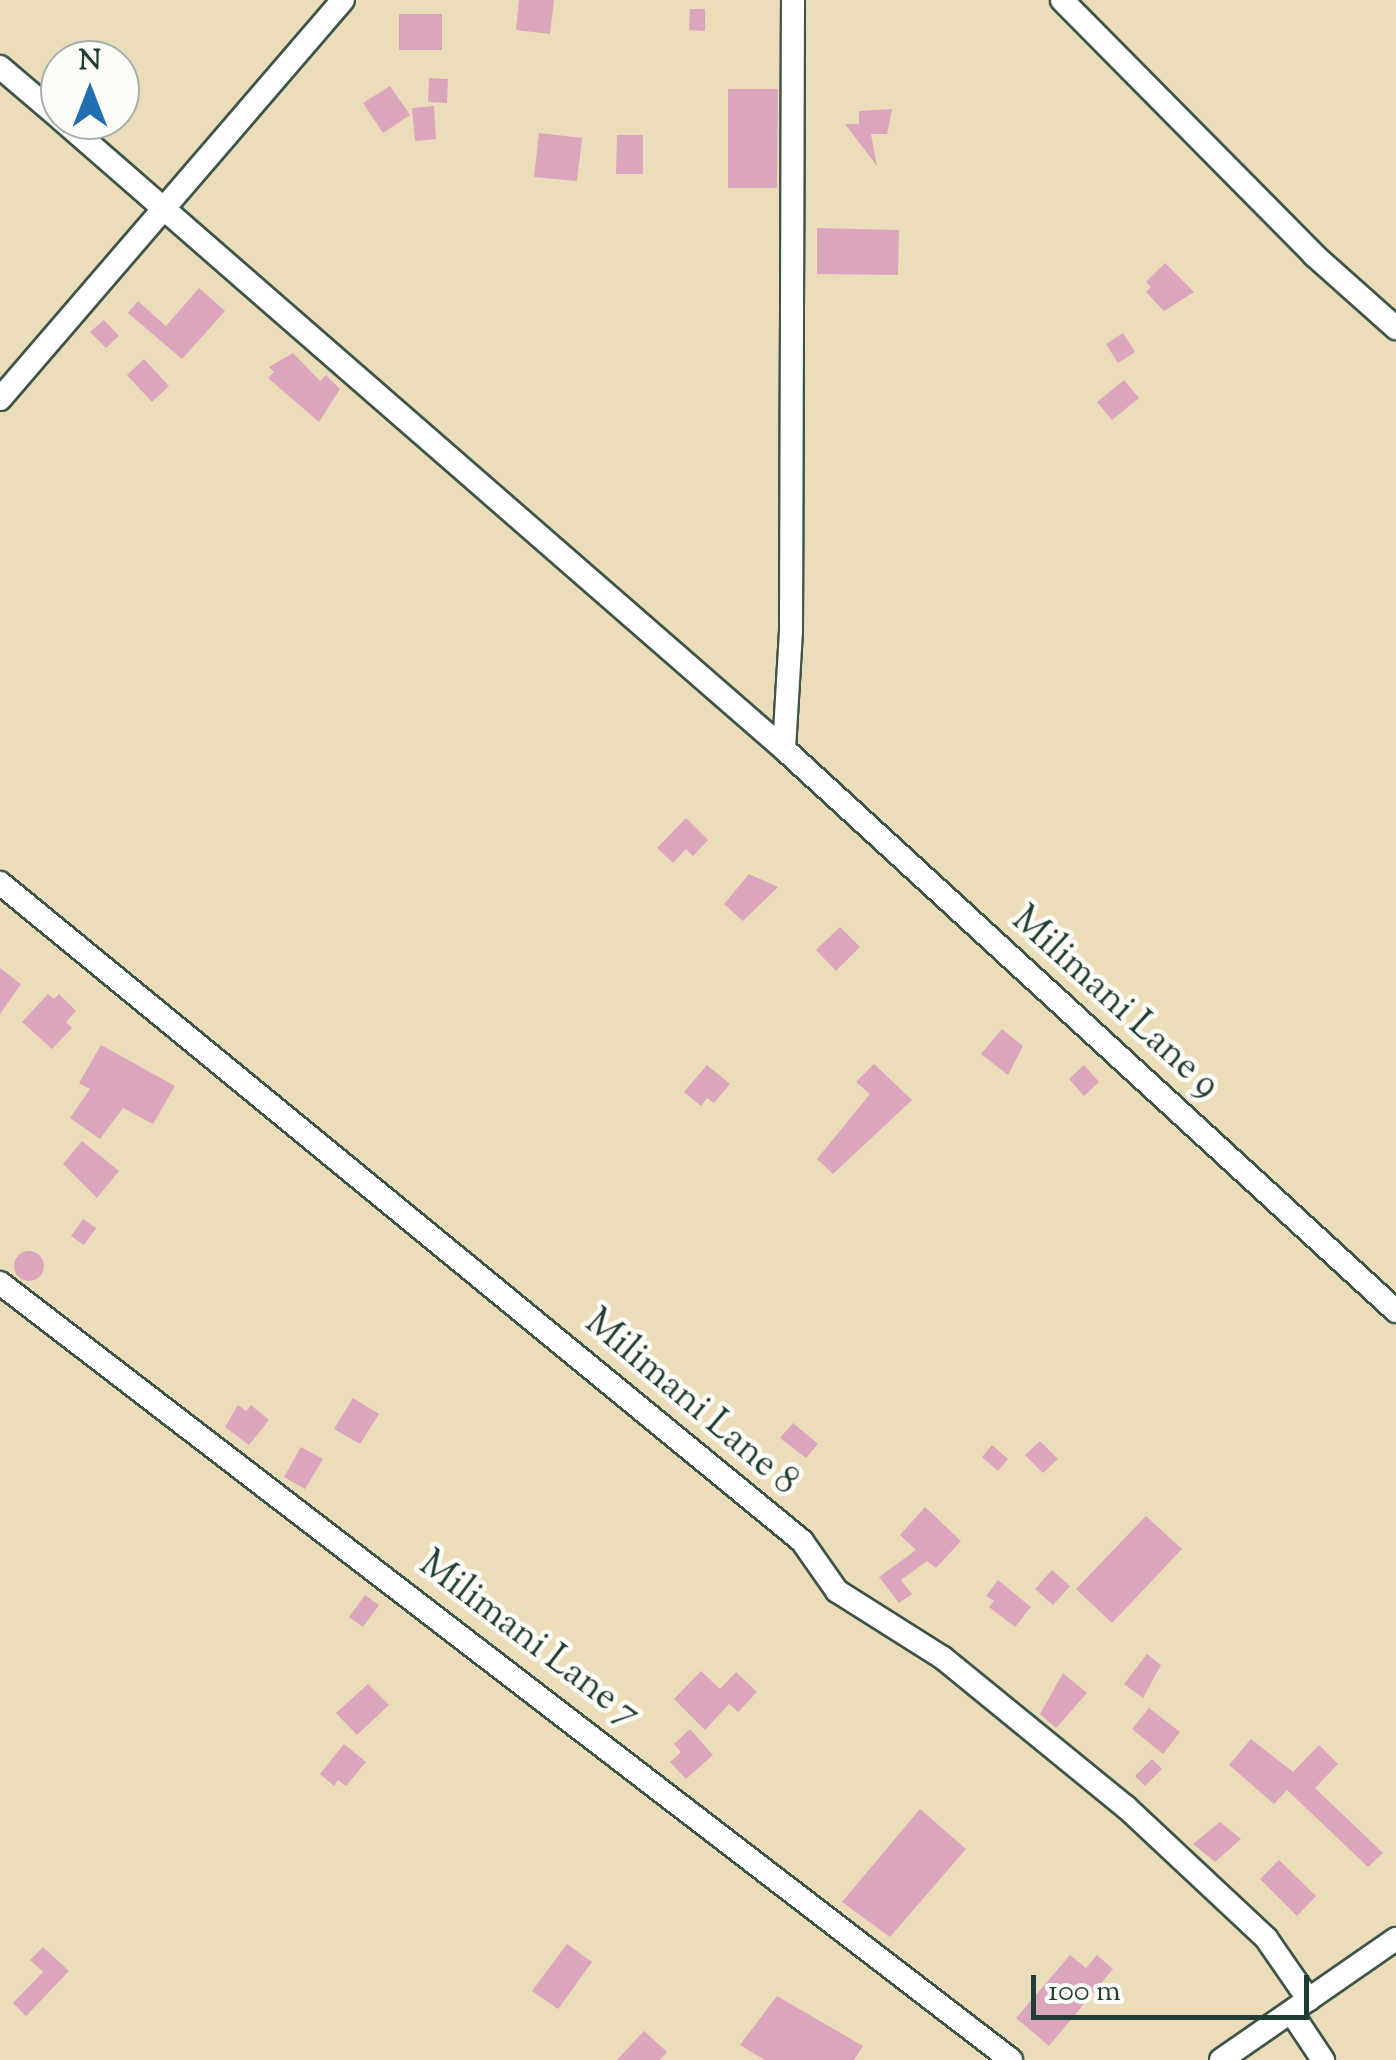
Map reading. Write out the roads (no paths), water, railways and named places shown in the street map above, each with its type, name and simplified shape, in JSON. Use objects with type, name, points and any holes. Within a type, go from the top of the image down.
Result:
[{"type":"street","points":[[0,399],[139,230],[168,210],[344,0]]},
{"type":"street","points":[[784,749],[791,630],[793,0]]},
{"type":"street","points":[[1062,0],[1314,255],[1396,328]]},
{"type":"street","name":"Milimani Lane 9","points":[[0,67],[40,101]]},
{"type":"street","name":"Milimani Lane 9","points":[[86,140],[784,749],[1396,1311]]},
{"type":"street","name":"Milimani Lane 8","points":[[0,884],[802,1540],[837,1591],[943,1658],[1126,1807],[1266,1938],[1323,2060]]},
{"type":"street","name":"Milimani Lane 7","points":[[0,1283],[1011,2060]]},
{"type":"street","points":[[1222,2060],[1396,1939]]}]
